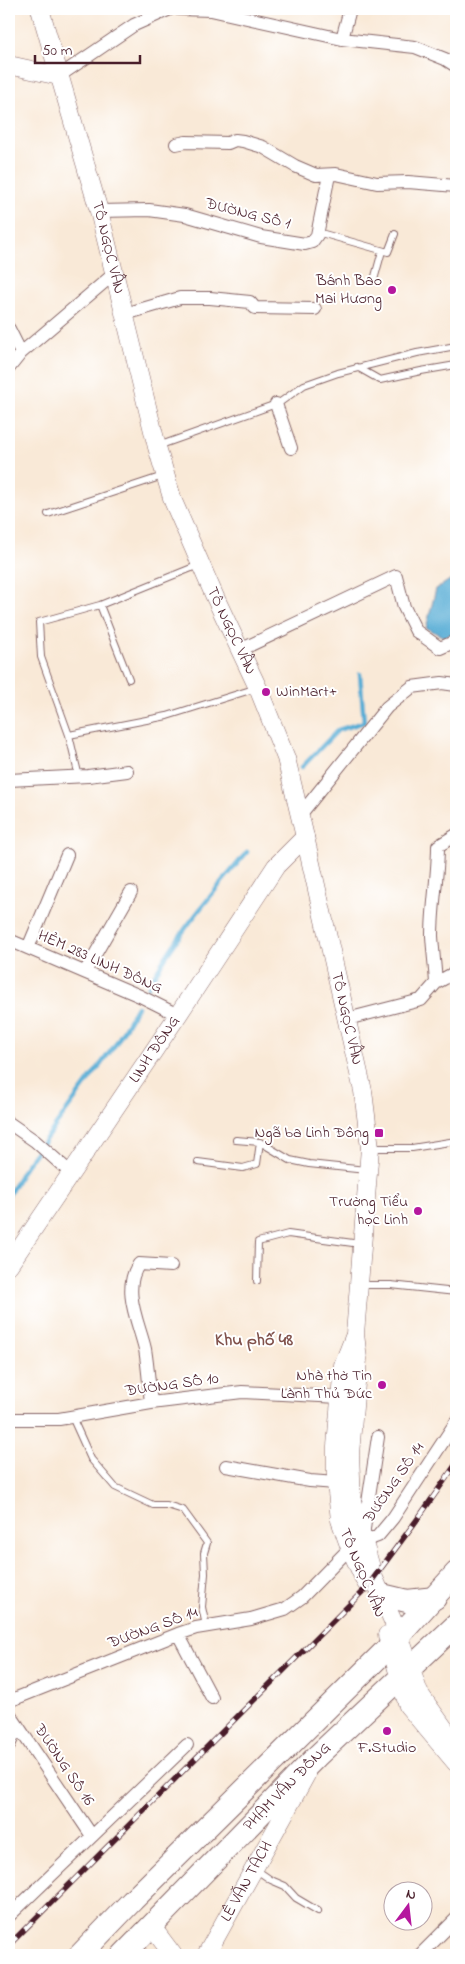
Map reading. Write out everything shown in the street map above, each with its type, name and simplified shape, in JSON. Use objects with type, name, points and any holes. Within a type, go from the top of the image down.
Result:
[{"type":"highway","points":[[395,1640],[456,1573]]},
{"type":"highway","points":[[382,1594],[407,1601],[435,1598]]},
{"type":"highway","name":"PHẠM VĂN ĐỒNG","points":[[123,1955],[316,1757],[456,1625]]},
{"type":"highway","name":"PHẠM VĂN ĐỒNG","points":[[80,1955],[395,1640]]},
{"type":"main road","name":"TÔ NGỌC VÂN","points":[[40,9],[99,211],[157,446],[173,501],[258,688],[286,758],[363,1091],[370,1148],[355,1334],[358,1359],[350,1454],[352,1501],[356,1545],[384,1625],[395,1640]]},
{"type":"main road","points":[[9,65],[59,76]]},
{"type":"main road","name":"LINH ĐÔNG","points":[[9,1265],[276,866],[305,837]]},
{"type":"main road","name":"TÔ NGỌC VÂN","points":[[355,1334],[343,1366],[340,1397],[336,1483],[340,1520],[356,1545],[382,1594],[405,1673],[408,1706],[456,1763]]},
{"type":"main road","name":"TÔ NGỌC VÂN","points":[[405,1673],[456,1746]]},
{"type":"main road","name":"LÊ VĂN TÁCH","points":[[206,1955],[316,1757]]},
{"type":"main road","points":[[240,1836],[250,1836],[259,1839],[263,1852]]},
{"type":"main road","points":[[152,1927],[173,1955]]},
{"type":"street","points":[[59,76],[134,25],[170,9]]},
{"type":"street","points":[[178,9],[239,12],[342,38],[415,47],[445,59],[456,66]]},
{"type":"street","points":[[342,38],[350,9]]},
{"type":"street","points":[[176,144],[186,142],[228,143],[235,140],[243,141],[263,147],[295,166],[316,175],[336,174],[377,183],[408,182],[456,186]]},
{"type":"street","points":[[317,232],[329,175]]},
{"type":"street","name":"ĐƯỜNG SỐ 1","points":[[99,211],[149,210],[185,215],[261,237],[305,244],[312,242],[317,232]]},
{"type":"street","points":[[9,368],[21,353],[115,273]]},
{"type":"street","points":[[125,314],[166,302],[193,298],[250,302],[255,308],[315,308]]},
{"type":"street","points":[[9,329],[21,353]]},
{"type":"street","points":[[276,404],[291,448]]},
{"type":"street","points":[[240,650],[396,576],[404,608],[416,631],[440,648],[456,641]]},
{"type":"street","points":[[300,815],[387,707],[412,687],[442,683],[456,685]]},
{"type":"street","points":[[9,780],[79,777],[126,771]]},
{"type":"street","points":[[436,983],[432,936],[438,872],[438,846],[456,835]]},
{"type":"street","points":[[28,948],[67,855]]},
{"type":"street","points":[[85,972],[131,892]]},
{"type":"street","name":"HẺM 283 LINH ĐÔNG","points":[[9,940],[140,996],[178,1015]]},
{"type":"street","points":[[347,1019],[421,1000],[436,983],[456,972]]},
{"type":"street","points":[[9,1123],[34,1141],[71,1174]]},
{"type":"street","points":[[151,1403],[144,1349],[132,1304],[133,1272],[139,1264],[171,1266]]},
{"type":"street","name":"ĐƯỜNG SỐ 10","points":[[9,1419],[59,1419],[151,1403],[242,1392],[340,1397]]},
{"type":"street","name":"ĐƯỜNG SỐ 14","points":[[9,1701],[178,1634],[206,1626],[251,1619],[285,1609],[302,1597],[356,1545],[378,1536],[393,1518],[456,1422]]},
{"type":"street","name":"ĐƯỜNG SỐ 14","points":[[356,1545],[378,1437]]},
{"type":"street","points":[[226,1466],[310,1481],[336,1483]]},
{"type":"street","points":[[178,1634],[212,1698]]},
{"type":"street","name":"ĐƯỜNG SỐ 16","points":[[9,1713],[92,1836]]},
{"type":"street","points":[[9,1745],[18,1726]]},
{"type":"street","points":[[9,1916],[187,1745]]},
{"type":"street","points":[[420,1955],[456,1918]]},
{"type":"lane","points":[[317,232],[388,252],[395,234]]},
{"type":"lane","points":[[374,280],[382,250]]},
{"type":"lane","points":[[157,446],[276,404],[304,385],[357,367],[456,346]]},
{"type":"lane","points":[[357,367],[380,380],[456,365]]},
{"type":"lane","points":[[48,514],[165,475]]},
{"type":"lane","points":[[79,777],[69,735],[41,657],[39,622],[100,605],[200,564]]},
{"type":"lane","points":[[100,605],[130,679]]},
{"type":"lane","points":[[69,735],[167,716],[258,688]]},
{"type":"lane","points":[[236,1140],[260,1142],[290,1160],[309,1164],[367,1170]]},
{"type":"lane","points":[[370,1148],[412,1148],[456,1141]]},
{"type":"lane","points":[[198,1162],[244,1168],[257,1164],[260,1142]]},
{"type":"lane","points":[[257,1280],[258,1242],[288,1234],[362,1244]]},
{"type":"lane","points":[[358,1285],[391,1285],[456,1292]]},
{"type":"lane","points":[[72,1417],[91,1459],[115,1487],[153,1505],[168,1505],[183,1510],[202,1533],[207,1543],[204,1554],[205,1574],[202,1606],[206,1626]]},
{"type":"lane","points":[[254,1869],[285,1886],[296,1898],[318,1911]]},
{"type":"water","points":[[456,576],[456,633],[444,637],[426,628],[436,589]]},
{"type":"waterway","points":[[302,767],[338,730],[364,722],[360,674]]},
{"type":"waterway","points":[[148,987],[181,934],[247,852]]},
{"type":"waterway","points":[[9,1195],[22,1171],[115,1045],[137,1007]]},
{"type":"railway","points":[[9,1945],[367,1587],[456,1464]]},
{"type":"place","name":"Bánh Bao Mai Hương","points":[[392,290]]},
{"type":"place","name":"WinMart+","points":[[266,692]]},
{"type":"place","name":"Ngã ba Linh Đông","points":[[379,1133]]},
{"type":"place","name":"Trường Tiểu học Linh","points":[[418,1211]]},
{"type":"place","name":"Nhà thờ Tin Lành Thủ Đức","points":[[382,1385]]},
{"type":"place","name":"F.Studio","points":[[387,1731]]},
{"type":"district","name":"Khu phố 48","points":[[254,1341]]}]
